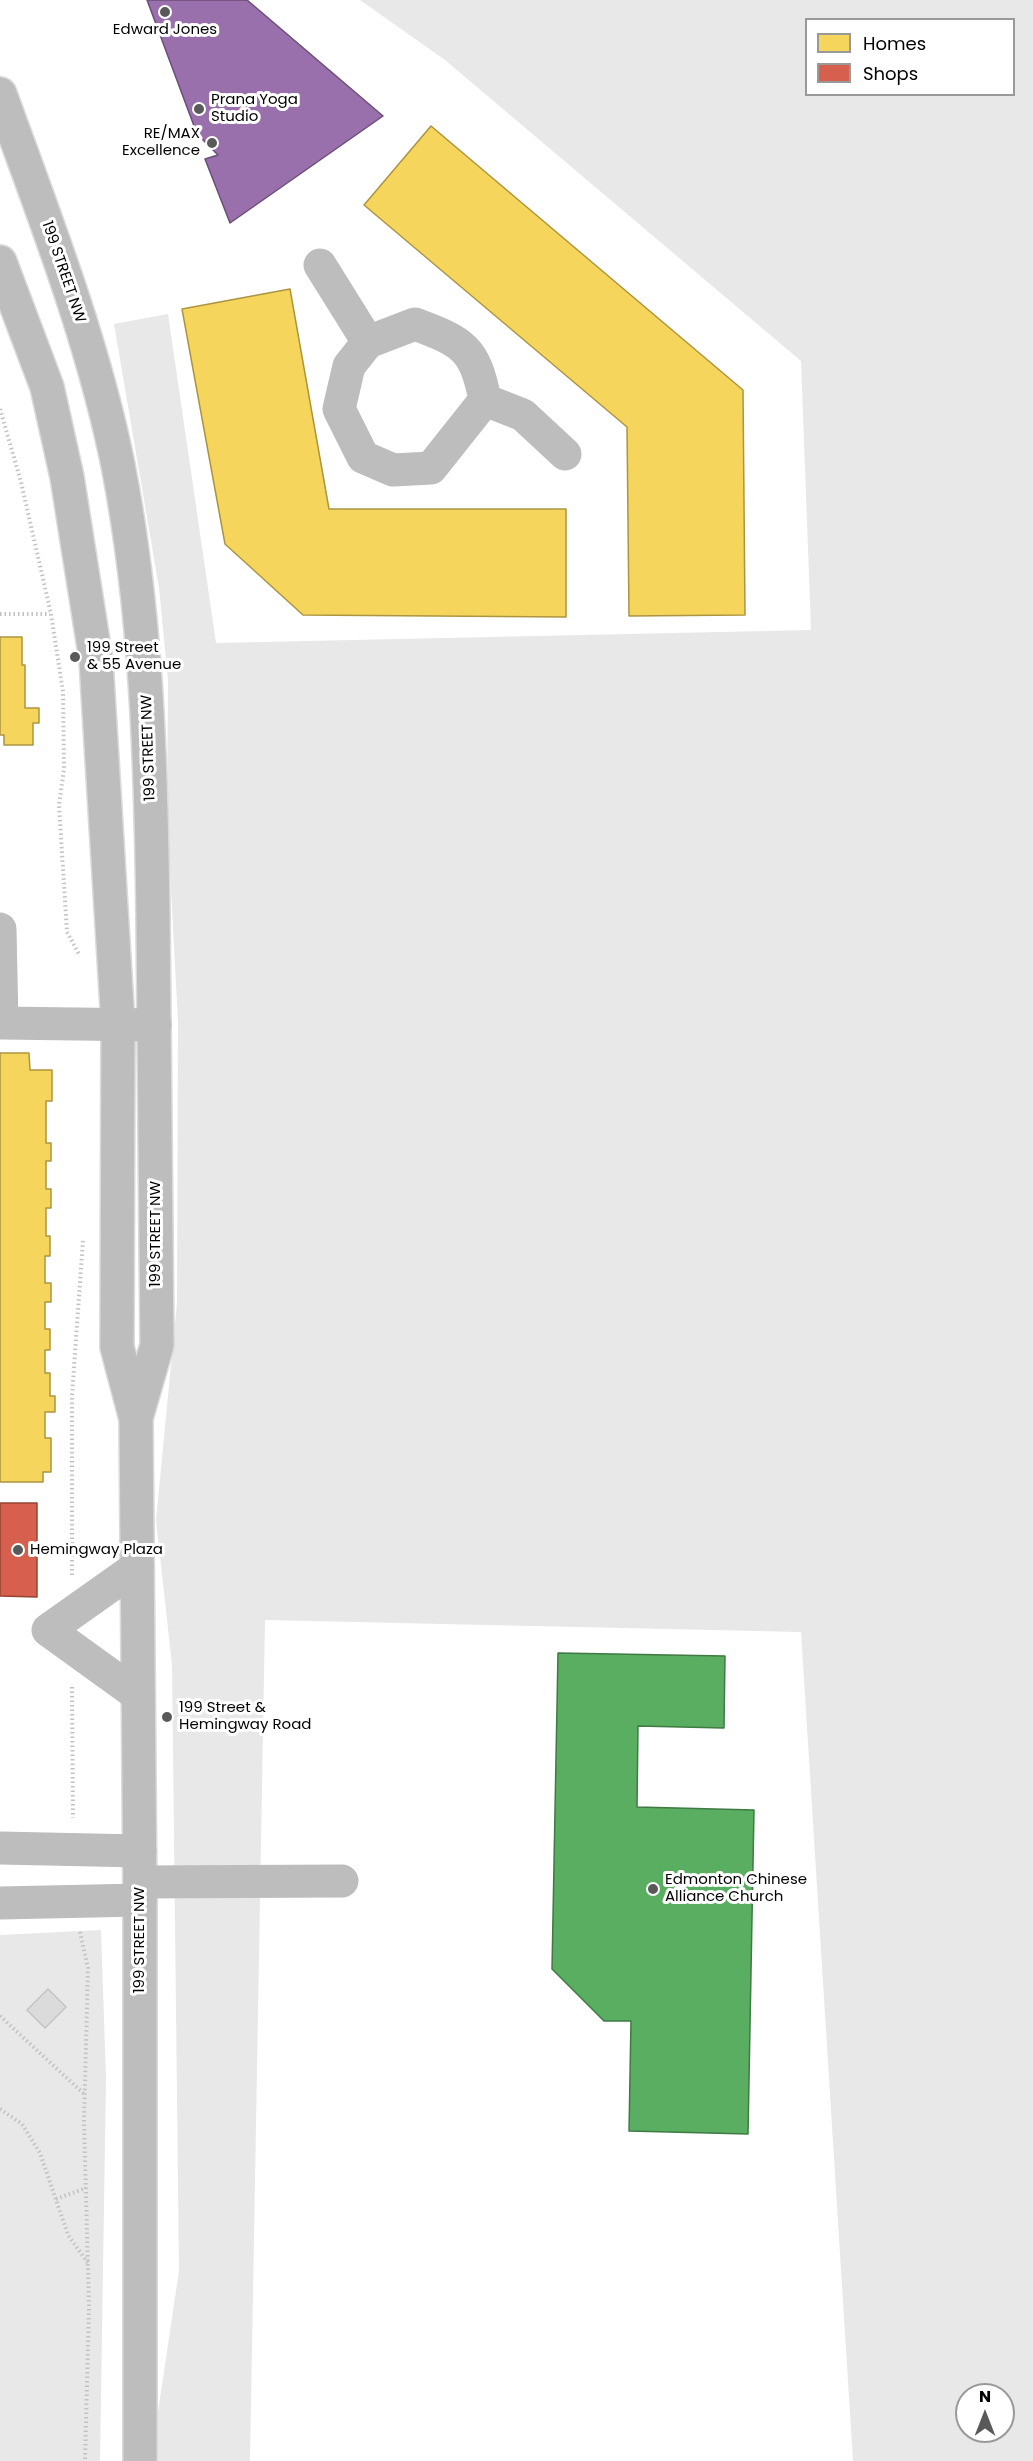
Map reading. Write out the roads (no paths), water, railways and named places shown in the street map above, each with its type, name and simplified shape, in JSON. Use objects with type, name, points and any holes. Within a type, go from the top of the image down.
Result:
[{"type":"main road","name":"199 STREET NW","points":[[0,94],[60,262],[99,381],[133,550],[144,648],[151,751],[157,1345],[136,1419]]},
{"type":"main road","name":"199 STREET NW","points":[[0,262],[47,387],[67,477],[96,660],[118,1024],[117,1347],[136,1419],[140,1878],[140,2461]]},
{"type":"main road","points":[[320,265],[368,342]]},
{"type":"main road","points":[[415,324],[445,335],[467,350],[480,373],[485,400],[431,468],[393,470],[363,457],[339,409],[349,366],[368,342],[415,324]]},
{"type":"main road","points":[[485,400],[523,415],[565,454]]},
{"type":"main road","points":[[0,929],[1,1023],[155,1025]]},
{"type":"main road","points":[[137,1567],[48,1630],[138,1695]]},
{"type":"main road","points":[[0,1848],[81,1849],[140,1878]]},
{"type":"main road","points":[[0,1903],[81,1901],[140,1878],[342,1881]]},
{"type":"place","name":"Edward Jones","points":[[165,12]]},
{"type":"place","name":"Prana Yoga Studio","points":[[199,109]]},
{"type":"place","name":"RE/MAX Excellence","points":[[212,143]]},
{"type":"place","name":"199 Street & 55 Avenue","points":[[75,657]]},
{"type":"place","name":"Hemingway Plaza","points":[[18,1550]]},
{"type":"place","name":"199 Street & Hemingway Road","points":[[167,1717]]},
{"type":"place","name":"Edmonton Chinese Alliance Church","points":[[653,1889]]}]
